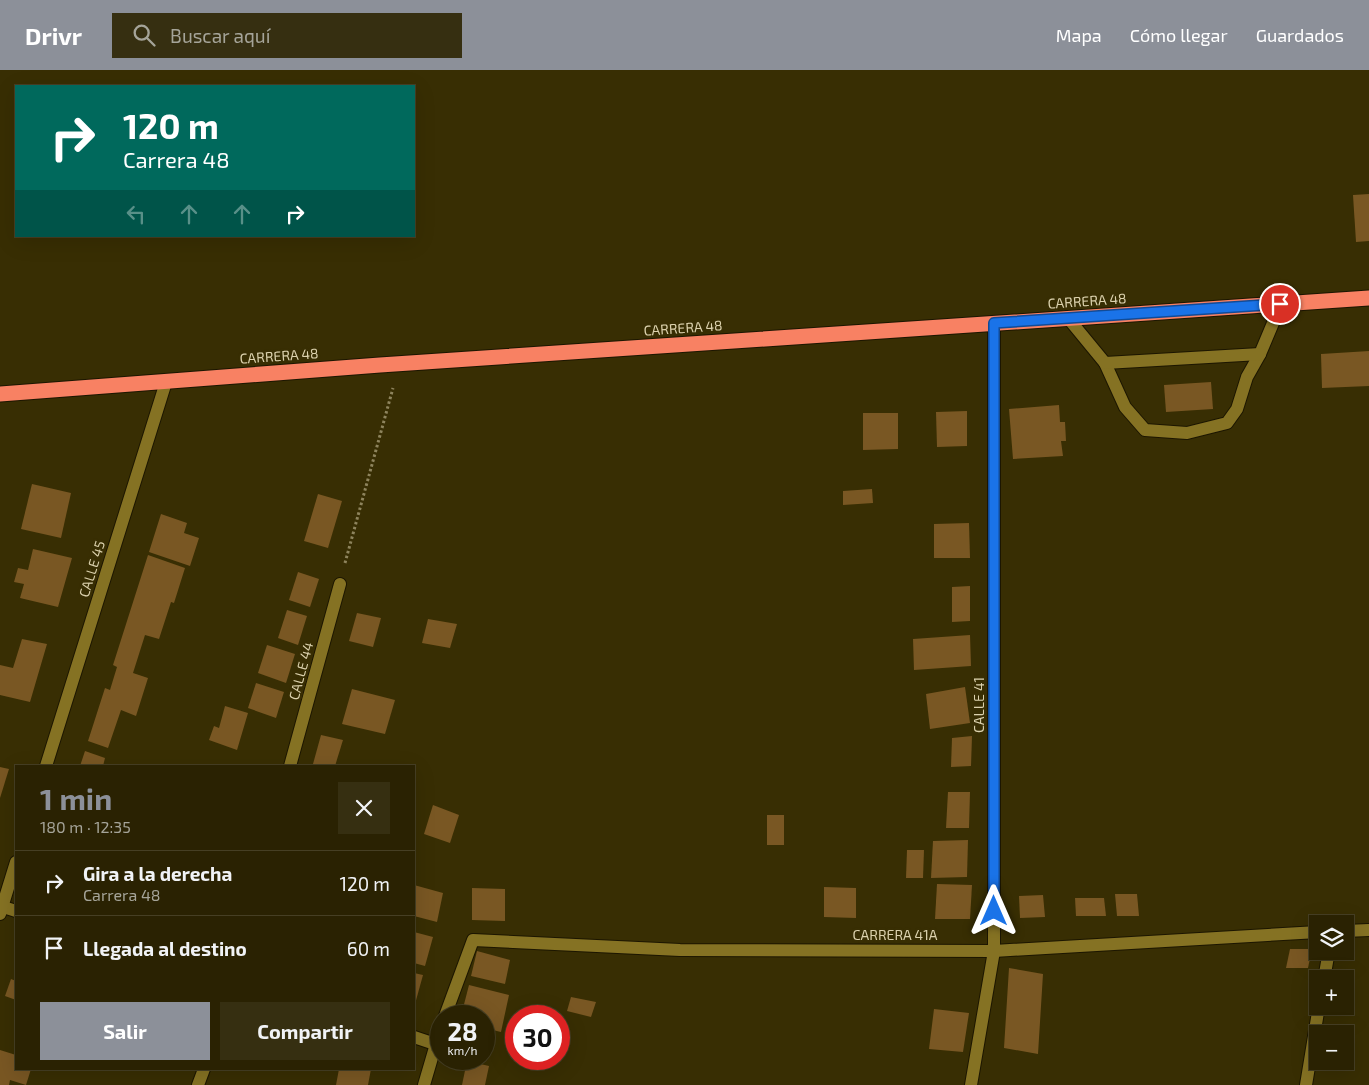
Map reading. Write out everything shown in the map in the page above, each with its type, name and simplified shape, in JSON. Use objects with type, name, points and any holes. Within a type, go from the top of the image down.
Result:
[{"type":"highway","name":"CARRERA 48","points":[[0,394],[399,364],[1369,298]]},
{"type":"street","points":[[1068,318],[1106,363],[1125,407],[1145,430],[1187,433],[1227,423],[1237,409],[1247,377],[1260,354],[1280,304]]},
{"type":"street","name":"CALLE 41","points":[[971,1085],[994,950],[994,323]]},
{"type":"street","points":[[1106,363],[1260,354]]},
{"type":"street","name":"CALLE 45","points":[[46,765],[166,382]]},
{"type":"street","name":"CALLE 44","points":[[290,765],[340,584]]},
{"type":"street","points":[[15,865],[1,909],[15,911]]},
{"type":"street","points":[[1354,931],[1369,930]]},
{"type":"street","name":"CARRERA 41A","points":[[449,1005],[473,940],[680,950],[994,950],[1309,932]]},
{"type":"street","points":[[1306,1085],[1318,1015]]},
{"type":"street","points":[[415,1037],[430,1042]]},
{"type":"street","points":[[424,1085],[430,1063]]},
{"type":"street","points":[[198,1085],[204,1070]]},
{"type":"path","points":[[340,584],[399,364]]},
{"type":"building","points":[[1369,194],[1369,241],[1356,242],[1353,195]]},
{"type":"building","points":[[1369,351],[1369,386],[1322,388],[1321,354]]},
{"type":"building","points":[[1211,382],[1213,409],[1166,412],[1164,385]]},
{"type":"building","points":[[1059,405],[1060,422],[1065,422],[1066,441],[1061,441],[1063,456],[1013,459],[1009,409]]},
{"type":"building","points":[[967,411],[967,446],[937,447],[936,412]]},
{"type":"building","points":[[863,413],[898,413],[898,449],[863,450]]},
{"type":"building","points":[[32,484],[71,493],[61,538],[21,529]]},
{"type":"building","points":[[872,489],[873,503],[843,505],[843,491]]},
{"type":"building","points":[[318,494],[342,501],[328,548],[304,541]]},
{"type":"building","points":[[161,514],[187,523],[184,533],[199,538],[190,566],[149,552]]},
{"type":"building","points":[[969,523],[970,558],[934,558],[934,524]]},
{"type":"building","points":[[33,549],[72,558],[58,607],[20,598],[24,584],[14,582],[18,568],[28,570]]},
{"type":"building","points":[[148,555],[185,568],[174,603],[171,602],[159,639],[145,635],[133,673],[148,678],[136,716],[121,710],[108,748],[88,741],[105,688],[110,690],[117,667],[113,665]]},
{"type":"building","points":[[298,572],[319,579],[310,607],[289,600]]},
{"type":"building","points":[[970,586],[970,621],[952,622],[952,587]]},
{"type":"building","points":[[287,610],[307,616],[298,645],[278,638]]},
{"type":"building","points":[[357,613],[381,618],[373,647],[349,641]]},
{"type":"building","points":[[428,619],[457,624],[450,648],[422,643]]},
{"type":"building","points":[[970,635],[971,666],[914,670],[913,639]]},
{"type":"building","points":[[22,639],[47,644],[30,702],[0,695],[0,665],[13,668]]},
{"type":"building","points":[[267,645],[295,654],[286,683],[258,673]]},
{"type":"building","points":[[256,683],[284,692],[276,718],[248,708]]},
{"type":"building","points":[[965,687],[970,723],[930,729],[926,694]]},
{"type":"building","points":[[352,689],[395,700],[385,734],[342,724]]},
{"type":"building","points":[[225,706],[248,713],[237,750],[209,740],[214,726],[219,728]]},
{"type":"building","points":[[321,735],[343,740],[335,765],[313,764]]},
{"type":"building","points":[[972,736],[971,766],[951,767],[952,738]]},
{"type":"building","points":[[85,751],[105,758],[103,765],[80,765]]},
{"type":"building","points":[[0,767],[9,769],[0,798]]},
{"type":"building","points":[[948,792],[970,792],[969,828],[946,828]]},
{"type":"building","points":[[433,805],[459,815],[450,843],[424,834]]},
{"type":"building","points":[[767,815],[784,815],[784,845],[767,845]]},
{"type":"building","points":[[968,840],[967,877],[931,878],[933,841]]},
{"type":"building","points":[[907,850],[924,850],[923,878],[906,878]]},
{"type":"building","points":[[937,884],[972,885],[970,919],[935,919]]},
{"type":"building","points":[[415,885],[443,893],[437,922],[415,916]]},
{"type":"building","points":[[824,887],[856,888],[856,918],[824,917]]},
{"type":"building","points":[[472,888],[505,889],[505,921],[472,920]]},
{"type":"building","points":[[1115,894],[1137,894],[1139,916],[1117,916]]},
{"type":"building","points":[[1043,895],[1045,917],[1020,918],[1019,896]]},
{"type":"building","points":[[1075,898],[1104,898],[1106,916],[1076,916]]},
{"type":"building","points":[[415,932],[433,937],[425,966],[415,963]]},
{"type":"building","points":[[1290,949],[1309,949],[1308,968],[1286,968]]},
{"type":"building","points":[[477,951],[510,960],[505,984],[471,976]]},
{"type":"building","points":[[1009,968],[1043,974],[1038,1054],[1004,1048]]},
{"type":"building","points":[[415,973],[423,975],[415,1004]]},
{"type":"building","points":[[11,979],[15,981],[15,1000],[5,996]]},
{"type":"building","points":[[469,985],[509,995],[507,1005],[505,1005],[501,1032],[495,1031],[495,1005],[464,1005]]},
{"type":"building","points":[[571,997],[596,1002],[591,1017],[570,1012],[569,1005]]},
{"type":"building","points":[[934,1009],[969,1013],[963,1052],[929,1049]]},
{"type":"building","points":[[0,1050],[15,1055],[15,1070],[31,1070],[26,1085],[10,1080],[9,1085],[0,1085]]},
{"type":"building","points":[[339,1070],[371,1070],[368,1085],[336,1085]]},
{"type":"building","points":[[465,1070],[488,1070],[485,1085],[462,1085]]},
{"type":"route","points":[[994,911],[994,323],[1280,304]]}]
